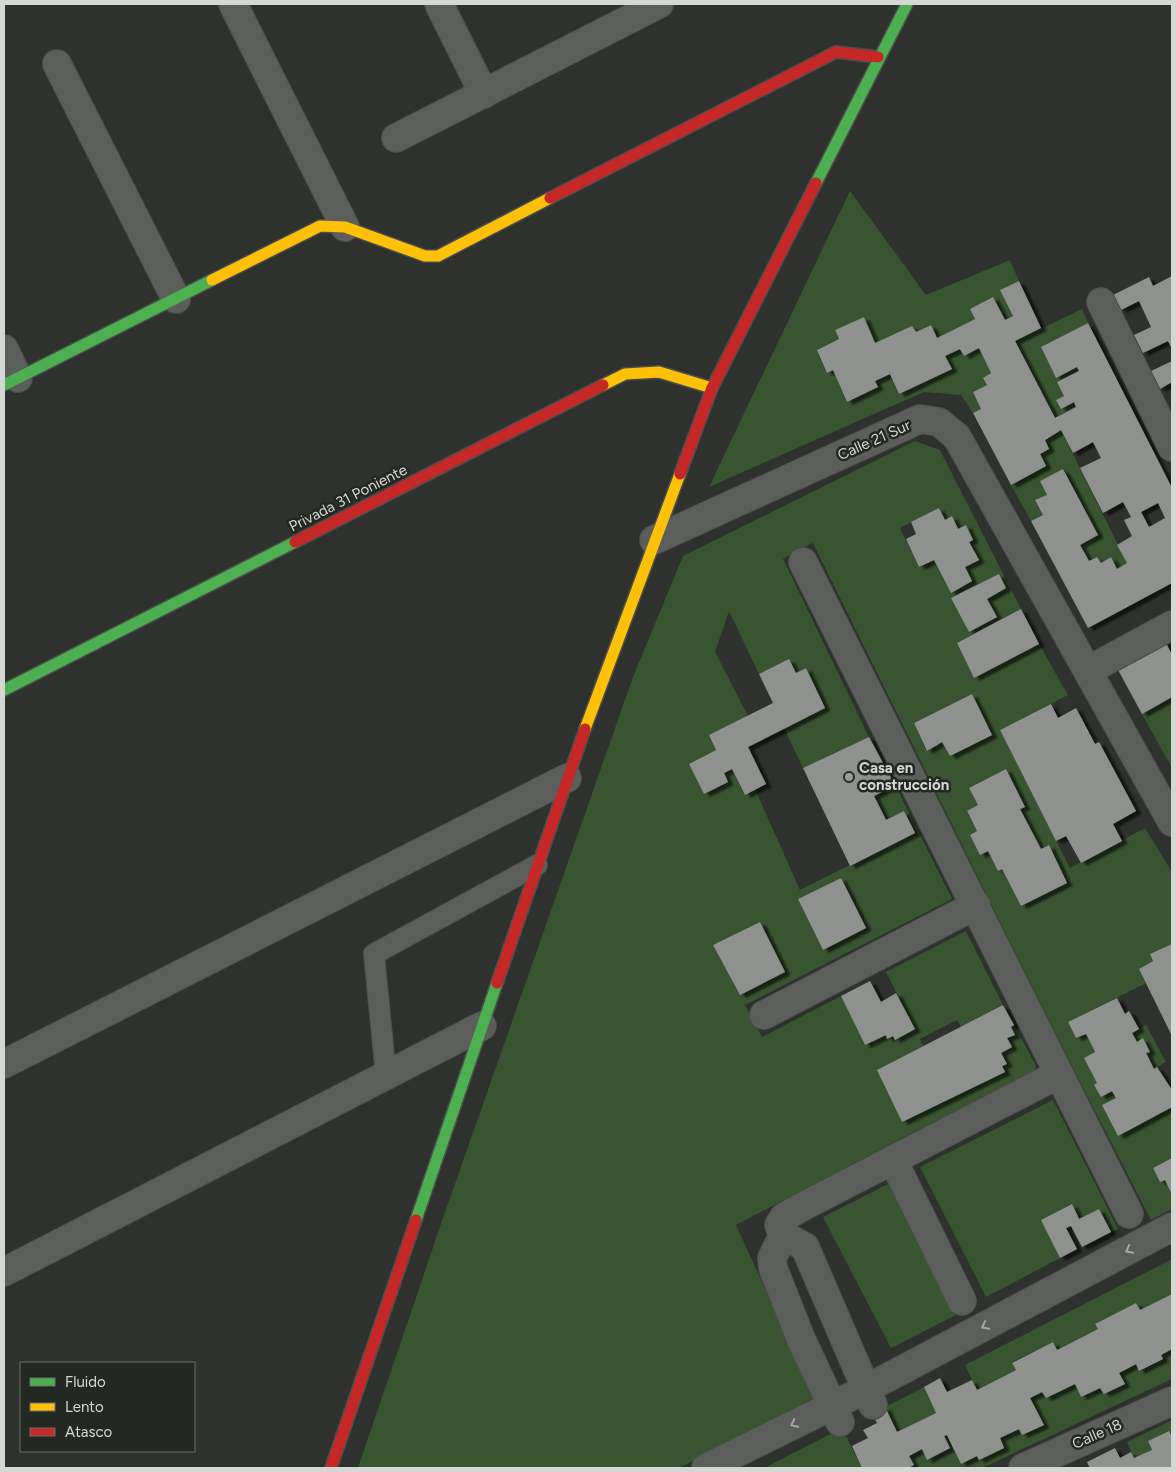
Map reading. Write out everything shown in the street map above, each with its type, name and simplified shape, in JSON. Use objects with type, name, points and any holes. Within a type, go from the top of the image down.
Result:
[{"type":"street","points":[[233,4],[345,227]]},
{"type":"street","points":[[438,4],[484,94]]},
{"type":"street","points":[[396,138],[659,4]]},
{"type":"street","points":[[331,1468],[567,778],[712,388],[907,4]]},
{"type":"street","points":[[4,349],[11,382],[320,226],[345,227],[426,256],[438,256],[836,52],[878,58]]},
{"type":"street","points":[[57,64],[176,299]]},
{"type":"street","points":[[1101,302],[1172,447]]},
{"type":"street","name":"Privada 31 Poniente","points":[[4,690],[624,374],[659,372],[712,388]]},
{"type":"street","name":"Calle 21 Sur","points":[[654,540],[920,419],[939,422],[957,437],[1089,670],[1172,822]]},
{"type":"street","points":[[803,562],[1130,1214]]},
{"type":"street","points":[[1089,670],[1172,625]]},
{"type":"street","points":[[4,1064],[567,778]]},
{"type":"street","points":[[764,1015],[976,905]]},
{"type":"street","points":[[4,1272],[482,1026]]},
{"type":"street","points":[[836,1414],[801,1339],[773,1268],[772,1258],[782,1235],[779,1225],[784,1216],[1059,1074]]},
{"type":"street","points":[[893,1160],[962,1300]]},
{"type":"street","points":[[869,1397],[1172,1227]]},
{"type":"street","points":[[782,1235],[805,1247],[869,1397]]},
{"type":"street","points":[[749,1468],[836,1414],[1172,1247]]},
{"type":"street","name":"Calle 18","points":[[1023,1468],[1055,1461],[1172,1401]]},
{"type":"street","points":[[706,1468],[836,1414]]},
{"type":"lane","points":[[386,1076],[374,954],[537,865]]},
{"type":"green space","points":[[850,191],[926,295],[1010,260],[1019,281],[1001,290],[1013,316],[1005,320],[993,297],[970,309],[975,319],[937,338],[931,325],[916,332],[875,343],[864,317],[835,330],[839,339],[817,350],[827,373],[833,370],[847,402],[878,388],[875,381],[890,374],[899,394],[951,369],[945,356],[960,349],[964,356],[979,348],[991,373],[983,378],[987,385],[973,392],[981,409],[973,413],[961,395],[924,392],[709,487]]},
{"type":"green space","points":[[1082,309],[1088,323],[1041,347],[1056,378],[1077,367],[1079,371],[1057,382],[1064,396],[1057,400],[1061,409],[1074,402],[1076,407],[1055,418],[1015,341]]},
{"type":"green space","points":[[1061,430],[1127,563],[1117,569],[1111,557],[1101,563],[1097,557],[1089,561],[1080,545],[1098,535],[1064,469],[1040,481],[1047,495],[1035,501],[1043,515],[1031,521],[1011,485],[1040,454],[1049,449],[1045,440]]},
{"type":"green space","points":[[915,441],[940,450],[1021,609],[957,643],[974,678],[1039,644],[1068,695],[1000,730],[1070,868],[1145,828],[1172,872],[1172,944],[1150,954],[1153,961],[1139,969],[1146,983],[1068,1022],[1076,1038],[1086,1034],[1116,1098],[1102,1105],[1118,1136],[1172,1107],[1172,1158],[1153,1168],[1160,1182],[1165,1180],[1172,1195],[1172,1209],[1151,1220],[1053,1029],[813,543],[783,559],[869,737],[803,768],[784,728],[825,708],[806,668],[796,673],[789,659],[759,674],[729,611],[715,652],[748,716],[709,735],[716,750],[689,764],[704,794],[728,782],[724,773],[732,769],[744,794],[755,789],[800,890],[914,833],[904,811],[886,820],[874,796],[895,785],[952,899],[745,1005],[762,1037],[841,996],[865,1045],[886,1035],[887,1039],[893,1036],[895,1040],[915,1029],[886,972],[966,931],[1003,1005],[961,1027],[957,1020],[920,1039],[923,1046],[878,1070],[902,1122],[1004,1072],[1002,1066],[1007,1064],[1001,1053],[1012,1047],[1007,1038],[1014,1035],[1011,1027],[1014,1025],[1036,1066],[1035,1072],[908,1135],[736,1225],[815,1397],[679,1468],[358,1468],[443,1218],[633,677],[683,556]],"holes":[[[939,508],[945,520],[952,516],[958,529],[966,525],[973,540],[969,542],[978,560],[965,567],[972,581],[951,592],[934,560],[919,567],[900,528]],[[999,575],[1006,588],[987,599],[997,617],[969,632],[952,598]],[[972,694],[992,735],[950,756],[942,742],[926,750],[914,723]],[[1006,769],[1025,806],[1020,809],[1041,849],[1049,845],[1067,883],[1021,906],[1002,869],[998,870],[988,851],[980,854],[970,835],[977,831],[967,812],[978,805],[969,788]],[[841,878],[866,928],[823,950],[798,899]],[[760,922],[785,972],[740,994],[713,945]]]},
{"type":"green space","points":[[1172,697],[1172,768],[1142,714]]},
{"type":"green space","points":[[1146,1025],[1166,1062],[1154,1069],[1146,1053],[1150,1051],[1143,1038],[1137,1042],[1132,1033]]},
{"type":"green space","points":[[1053,1100],[1118,1229],[1111,1232],[1099,1210],[1079,1219],[1071,1204],[1042,1220],[1060,1258],[986,1297],[920,1167]]},
{"type":"green space","points":[[888,1184],[956,1315],[891,1348],[823,1217]]},
{"type":"green space","points":[[1172,1259],[1172,1294],[1140,1310],[1136,1303],[1095,1324],[1098,1329],[1057,1350],[1053,1342],[1012,1362],[1016,1370],[977,1390],[965,1365]]},
{"type":"green space","points":[[1172,1349],[1172,1379],[982,1468],[908,1468],[914,1465],[909,1456],[922,1449],[928,1460],[950,1448],[944,1436],[947,1435],[961,1464],[977,1456],[979,1460],[1000,1438],[1019,1429],[1022,1435],[1043,1426],[1030,1398],[1042,1392],[1046,1398],[1075,1384],[1081,1397],[1100,1388],[1104,1394],[1124,1384],[1119,1373],[1136,1364],[1140,1371],[1163,1360],[1161,1355]]},
{"type":"green space","points":[[924,1387],[936,1413],[897,1432],[885,1407]]},
{"type":"green space","points":[[1172,1420],[1172,1438],[1168,1431],[1148,1441],[1152,1451],[1134,1458],[1127,1442]]},
{"type":"green space","points":[[842,1428],[862,1468],[764,1468]]},
{"type":"building","points":[[1172,276],[1172,349],[1168,341],[1143,353],[1134,335],[1151,327],[1139,301],[1121,310],[1113,295],[1149,277],[1153,286]]},
{"type":"building","points":[[1019,281],[1041,328],[1015,341],[1055,418],[1076,407],[1074,402],[1061,409],[1056,400],[1064,396],[1057,382],[1079,371],[1077,367],[1056,378],[1041,347],[1088,323],[1172,488],[1172,583],[1088,628],[1031,521],[1043,515],[1035,500],[1047,495],[1040,481],[1063,469],[1098,535],[1080,545],[1089,561],[1097,557],[1101,563],[1111,557],[1117,569],[1127,563],[1117,545],[1132,536],[1124,520],[1131,517],[1123,502],[1103,513],[1080,468],[1101,458],[1093,442],[1073,453],[1061,430],[1045,440],[1049,449],[1040,454],[1046,466],[1011,485],[973,413],[981,409],[973,392],[987,385],[983,378],[991,373],[979,348],[964,356],[960,349],[945,356],[952,369],[899,394],[890,374],[875,381],[878,387],[847,402],[833,370],[827,373],[817,350],[839,339],[835,330],[864,317],[875,343],[912,326],[916,332],[931,325],[937,338],[975,319],[970,309],[993,297],[1005,320],[1013,316],[1000,290]],"holes":[[[1158,503],[1165,518],[1149,527],[1141,512]]]},
{"type":"building","points":[[1172,361],[1172,382],[1160,389],[1151,371]]},
{"type":"building","points":[[939,508],[945,520],[952,516],[958,529],[966,525],[973,540],[969,542],[979,560],[965,567],[972,581],[951,593],[934,560],[919,567],[906,539],[916,534],[911,522]]},
{"type":"building","points":[[999,574],[1006,588],[987,599],[997,617],[969,632],[951,598]]},
{"type":"building","points":[[1021,609],[1039,644],[974,678],[957,643]]},
{"type":"building","points":[[1165,641],[1172,655],[1172,697],[1142,714],[1117,668]]},
{"type":"building","points":[[789,659],[796,673],[806,668],[825,708],[748,747],[766,784],[745,795],[732,769],[724,773],[728,782],[704,794],[689,764],[716,750],[709,735],[773,703],[759,674]]},
{"type":"building","points":[[972,694],[992,735],[950,756],[942,742],[927,751],[914,723]]},
{"type":"building","points":[[1051,704],[1058,718],[1076,708],[1095,744],[1099,742],[1136,811],[1113,824],[1122,841],[1081,863],[1066,836],[1056,841],[1000,730]]},
{"type":"building","points":[[869,737],[895,785],[874,796],[886,820],[904,811],[915,833],[850,866],[803,768]]},
{"type":"building","points":[[1006,769],[1025,807],[1020,809],[1041,849],[1049,845],[1067,883],[1021,906],[1002,869],[998,871],[988,851],[980,855],[970,835],[977,831],[967,811],[978,805],[969,788]]},
{"type":"building","points":[[841,878],[866,928],[823,950],[798,899]]},
{"type":"building","points":[[760,922],[785,972],[740,995],[713,945]]},
{"type":"building","points":[[1172,944],[1172,1036],[1139,969],[1153,961],[1150,954]]},
{"type":"building","points":[[870,981],[881,1002],[896,993],[915,1029],[895,1040],[893,1036],[887,1039],[886,1035],[865,1045],[841,996]]},
{"type":"building","points":[[1117,998],[1125,1014],[1129,1011],[1139,1029],[1132,1033],[1137,1042],[1143,1038],[1150,1052],[1146,1053],[1154,1069],[1157,1067],[1172,1090],[1172,1107],[1118,1136],[1102,1105],[1116,1098],[1112,1091],[1101,1097],[1094,1085],[1097,1083],[1084,1058],[1095,1052],[1086,1034],[1076,1038],[1068,1022]]},
{"type":"building","points":[[1003,1005],[1014,1025],[1011,1027],[1015,1035],[1007,1038],[1012,1047],[1001,1053],[1007,1064],[1002,1066],[1005,1072],[902,1122],[877,1070]]},
{"type":"building","points":[[1172,1158],[1172,1195],[1165,1180],[1160,1182],[1153,1168]]},
{"type":"building","points":[[1072,1204],[1079,1219],[1099,1209],[1111,1232],[1082,1247],[1071,1226],[1066,1228],[1077,1249],[1060,1258],[1041,1220]]},
{"type":"building","points":[[1172,1294],[1172,1349],[1161,1355],[1163,1359],[1139,1371],[1136,1364],[1119,1373],[1125,1384],[1104,1394],[1100,1388],[1081,1397],[1075,1384],[1046,1398],[1042,1392],[1030,1398],[1044,1425],[1022,1435],[1019,1429],[1000,1438],[1004,1448],[979,1460],[977,1456],[961,1464],[947,1435],[944,1436],[950,1448],[927,1460],[922,1449],[909,1456],[914,1465],[908,1468],[862,1468],[852,1446],[868,1438],[863,1430],[877,1423],[872,1413],[885,1407],[897,1432],[936,1413],[924,1387],[940,1378],[947,1392],[972,1380],[977,1390],[1016,1370],[1012,1363],[1053,1342],[1057,1350],[1098,1329],[1095,1324],[1136,1303],[1140,1310]]},
{"type":"building","points":[[1169,1431],[1172,1438],[1172,1468],[1090,1468],[1087,1462],[1115,1448],[1120,1458],[1131,1452],[1134,1458],[1152,1450],[1148,1441]]},
{"type":"traffic: fast","points":[[816,183],[907,4]]},
{"type":"traffic: fast","points":[[4,385],[212,280]]},
{"type":"traffic: fast","points":[[4,690],[295,542]]},
{"type":"traffic: fast","points":[[416,1220],[497,983]]},
{"type":"traffic: slow","points":[[212,280],[320,226],[345,227],[425,256],[438,256],[550,198]]},
{"type":"traffic: slow","points":[[603,385],[625,374],[659,372],[712,388]]},
{"type":"traffic: slow","points":[[585,729],[680,474]]},
{"type":"traffic: jam","points":[[550,198],[836,52],[878,57]]},
{"type":"traffic: jam","points":[[680,474],[712,388],[816,183]]},
{"type":"traffic: jam","points":[[295,542],[603,385]]},
{"type":"traffic: jam","points":[[497,983],[585,729]]},
{"type":"traffic: jam","points":[[331,1468],[416,1220]]},
{"type":"place","name":"Casa en construcción","points":[[849,777]]}]
